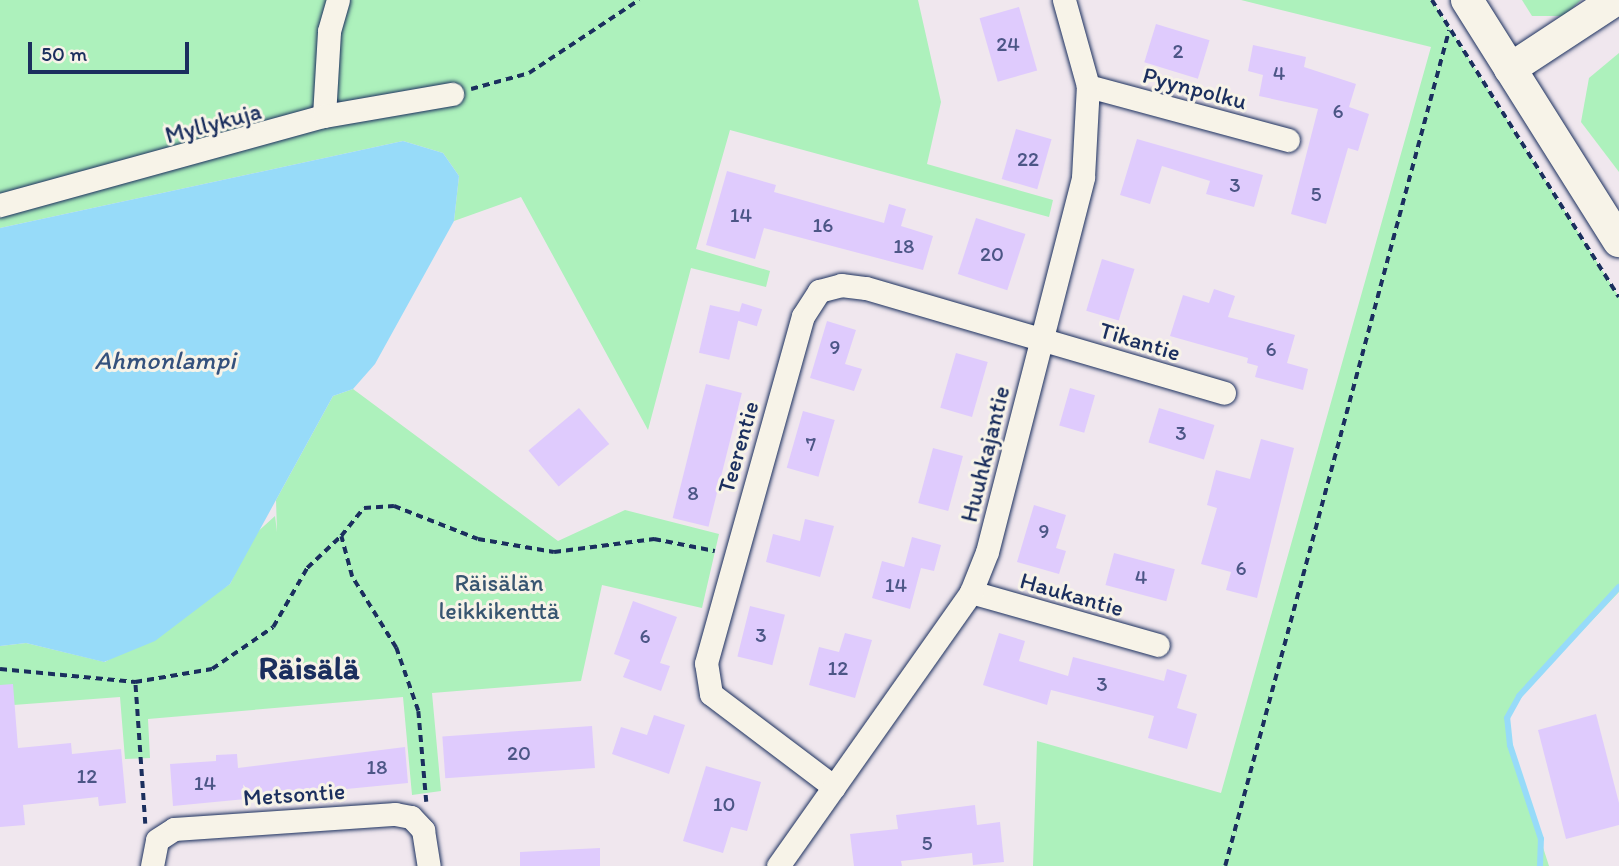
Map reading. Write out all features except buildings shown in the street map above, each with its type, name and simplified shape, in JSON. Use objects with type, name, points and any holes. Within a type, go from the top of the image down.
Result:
[{"type":"main road","points":[[1467,0],[1619,241]]},
{"type":"main road","points":[[1510,69],[1615,0]]},
{"type":"street","points":[[324,116],[329,31],[338,0]]},
{"type":"street","name":"Huuhkajantie","points":[[778,866],[971,592],[987,552],[1083,177],[1088,86],[1064,0]]},
{"type":"street","name":"Pyynpolku","points":[[1088,86],[1288,140]]},
{"type":"street","name":"Myllykuja","points":[[0,205],[324,116],[452,94]]},
{"type":"street","name":"Teerentie","points":[[834,787],[711,694],[706,663],[734,555],[803,316],[819,291],[866,288],[1040,338]]},
{"type":"street","name":"Tikantie","points":[[1040,338],[1224,393]]},
{"type":"street","name":"Haukantie","points":[[971,592],[1158,646]]},
{"type":"street","name":"Metsontie","points":[[153,856],[162,835],[181,827],[395,814],[419,824]]},
{"type":"street","points":[[419,824],[429,866]]},
{"type":"path","points":[[452,94],[529,73],[639,0]]},
{"type":"path","points":[[1432,0],[1619,296]]},
{"type":"path","points":[[1225,866],[1449,30]]},
{"type":"path","points":[[0,669],[135,682],[212,669],[273,627],[307,568],[341,536],[364,508],[394,506],[478,539],[554,552],[654,539],[734,555]]},
{"type":"path","points":[[341,536],[352,577],[396,648],[418,712],[426,799],[419,824]]},
{"type":"path","points":[[135,682],[146,841],[153,856]]},
{"type":"green space","points":[[0,0],[918,0],[941,102],[927,164],[1053,200],[1049,217],[730,130],[696,249],[770,271],[766,287],[691,268],[648,430],[521,197],[454,221],[459,176],[443,153],[403,141],[0,228]]},
{"type":"green space","points":[[1241,0],[1432,0],[1619,297],[1619,592],[1520,696],[1507,718],[1510,745],[1549,866],[1033,866],[1037,741],[1221,793],[1431,47]]},
{"type":"green space","points":[[1522,0],[1581,0],[1564,16],[1532,16]]},
{"type":"green space","points":[[1619,53],[1619,172],[1581,122],[1589,78]]},
{"type":"green space","name":"Räisälän leikkikenttä","points":[[353,389],[558,541],[625,510],[719,534],[702,608],[602,585],[581,681],[432,693],[441,791],[412,795],[403,697],[148,719],[150,758],[125,759],[120,697],[0,706],[0,646],[26,643],[105,662],[230,584],[254,535],[275,516],[277,532],[276,500],[333,396]]},
{"type":"water","name":"Ahmonlampi","points":[[403,141],[443,153],[459,176],[454,221],[375,364],[353,389],[333,396],[230,584],[155,641],[104,662],[26,643],[0,646],[0,228]]},
{"type":"waterway","points":[[1540,866],[1541,839],[1510,745],[1507,718],[1519,696],[1619,587]]},
{"type":"district","name":"Räisälä","points":[[309,668]]}]
